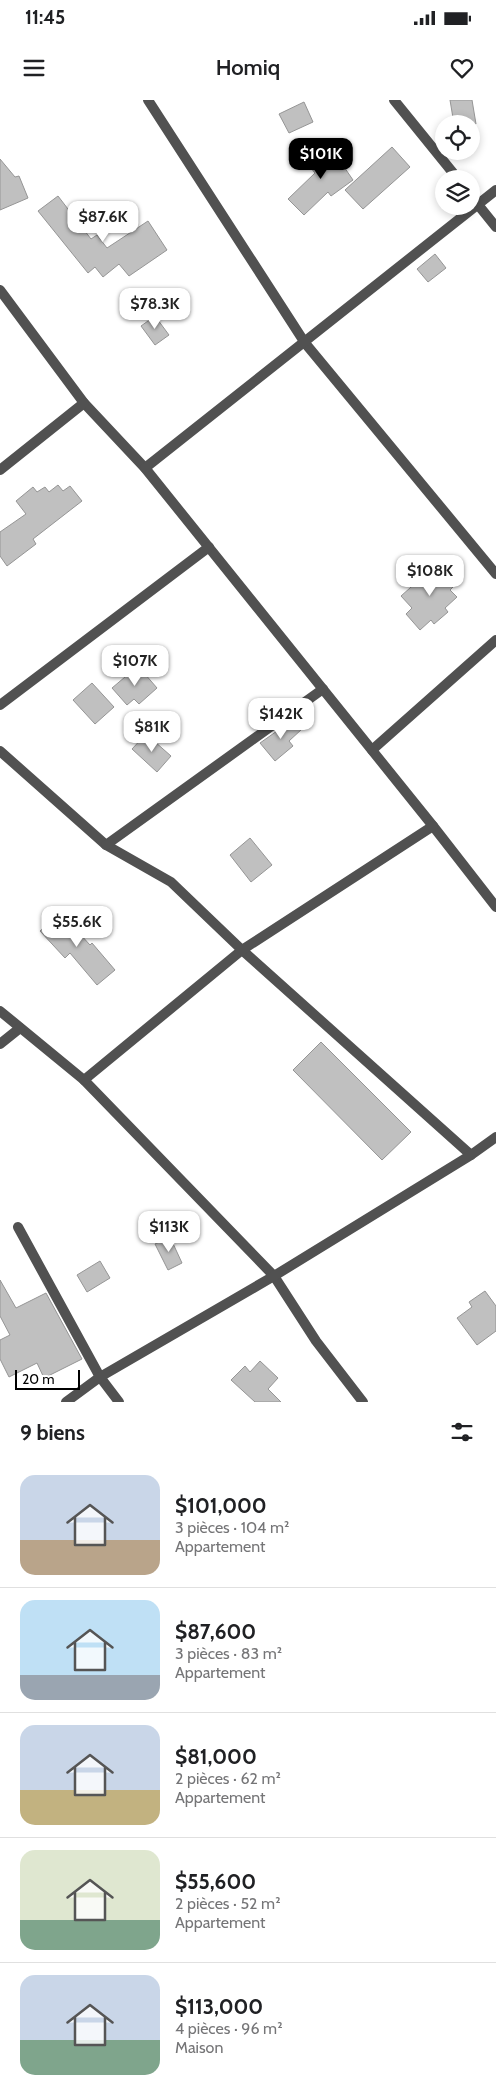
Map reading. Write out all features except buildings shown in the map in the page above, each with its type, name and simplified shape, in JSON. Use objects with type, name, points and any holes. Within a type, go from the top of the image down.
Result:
[{"type":"street","points":[[148,100],[305,343],[496,574]]},
{"type":"street","points":[[394,100],[451,170]]},
{"type":"street","points":[[480,204],[496,190]]},
{"type":"street","points":[[480,206],[496,227]]},
{"type":"street","points":[[145,468],[466,215]]},
{"type":"street","points":[[0,290],[84,403],[145,468],[434,826],[496,907]]},
{"type":"street","points":[[0,470],[84,403]]},
{"type":"street","points":[[0,705],[209,548]]},
{"type":"street","points":[[372,750],[496,640]]},
{"type":"street","points":[[106,845],[323,689]]},
{"type":"street","points":[[0,751],[106,845],[171,882],[242,950],[471,1155]]},
{"type":"street","points":[[84,1080],[242,950],[434,826]]},
{"type":"street","points":[[0,1012],[84,1080],[274,1276],[316,1341],[363,1402]]},
{"type":"street","points":[[0,1044],[20,1028]]},
{"type":"street","points":[[66,1402],[100,1377],[274,1276],[471,1155],[496,1137]]},
{"type":"street","points":[[18,1227],[100,1377],[119,1402]]}]
